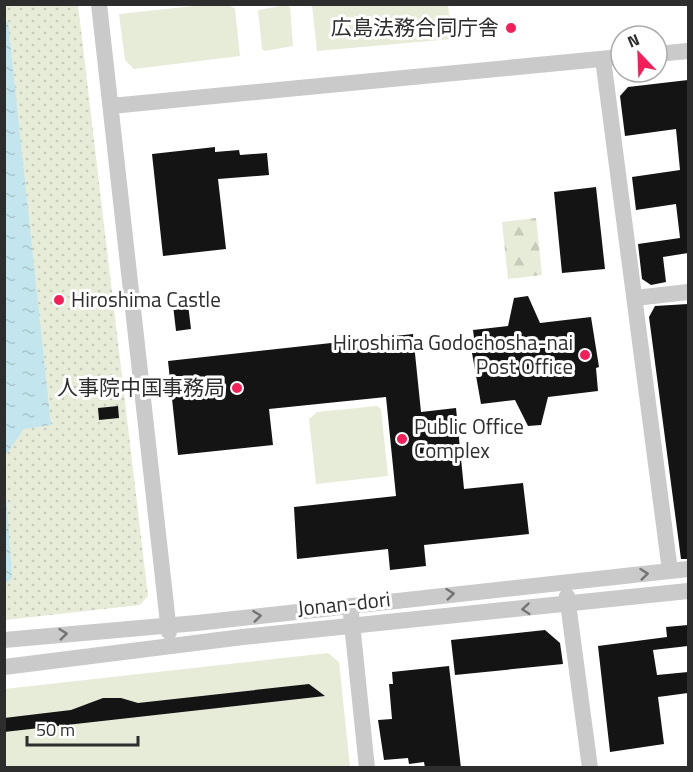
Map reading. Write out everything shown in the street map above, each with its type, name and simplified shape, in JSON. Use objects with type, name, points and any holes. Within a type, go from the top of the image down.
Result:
[{"type":"street","points":[[99,4],[171,645]]},
{"type":"street","points":[[669,53],[688,51]]},
{"type":"street","points":[[111,106],[609,58]]},
{"type":"street","points":[[603,59],[670,571]]},
{"type":"street","points":[[635,298],[688,292]]},
{"type":"street","name":"Jonan-dori","points":[[4,640],[197,623],[350,604],[688,569]]},
{"type":"street","points":[[565,582],[590,768]]},
{"type":"street","name":"Jonan-dori","points":[[4,667],[171,645],[688,591]]},
{"type":"street","points":[[350,604],[367,768]]},
{"type":"green space","points":[[212,4],[229,5],[235,9],[240,56],[134,69],[125,60],[119,14]]},
{"type":"green space","name":"Hiroshima Castle","points":[[4,5],[78,5],[148,596],[140,605],[5,620]]},
{"type":"green space","points":[[285,5],[290,7],[293,46],[265,51],[262,49],[258,10]]},
{"type":"green space","points":[[312,5],[448,5],[452,39],[317,51]]},
{"type":"green space","points":[[536,218],[542,275],[508,279],[502,222]]},
{"type":"green space","points":[[377,406],[381,409],[388,476],[316,484],[309,419],[317,412]]},
{"type":"green space","points":[[328,653],[339,662],[350,767],[5,767],[4,689]]},
{"type":"water","points":[[8,22],[51,425],[24,429],[5,456],[4,23]]},
{"type":"water","points":[[4,469],[12,577],[5,585],[4,585]]},
{"type":"building","points":[[688,80],[688,253],[663,257],[666,282],[651,285],[642,279],[638,244],[680,238],[676,204],[636,210],[632,177],[680,170],[676,129],[625,136],[620,96],[628,87]]},
{"type":"building","points":[[215,147],[215,152],[239,150],[240,155],[267,153],[269,175],[218,179],[226,249],[163,256],[152,154]]},
{"type":"building","points":[[596,187],[605,269],[562,273],[554,192]]},
{"type":"building","points":[[528,296],[540,323],[591,317],[599,367],[596,368],[598,391],[548,397],[541,425],[528,426],[515,400],[481,404],[472,353],[476,353],[473,330],[508,326],[514,298]]},
{"type":"building","points":[[188,304],[191,329],[176,331],[173,305]]},
{"type":"building","points":[[688,304],[688,559],[681,559],[649,317],[655,306]]},
{"type":"building","points":[[413,334],[421,412],[456,408],[464,489],[523,483],[529,534],[424,545],[426,566],[390,570],[388,549],[297,559],[294,507],[396,496],[386,397],[269,409],[273,445],[178,455],[168,361]]},
{"type":"building","points":[[118,406],[119,418],[99,420],[98,408]]},
{"type":"building","points":[[688,625],[688,646],[653,650],[657,675],[688,672],[688,693],[658,697],[664,744],[610,752],[598,646],[667,637],[666,627]]},
{"type":"building","points":[[545,630],[560,643],[563,664],[455,675],[451,640]]},
{"type":"building","points":[[449,666],[461,768],[425,768],[424,762],[409,764],[408,758],[384,760],[378,720],[392,719],[389,684],[393,684],[392,672]]},
{"type":"building","points":[[309,684],[325,696],[4,732],[4,718],[71,710],[103,698],[121,698],[138,703]]},
{"type":"place","name":"広島法務合同庁舎","points":[[511,28]]},
{"type":"place","name":"Hiroshima Castle","points":[[59,300]]},
{"type":"place","name":"Hiroshima Godochosha-nai Post Office","points":[[585,355]]},
{"type":"place","name":"人事院中国事務局","points":[[237,388]]},
{"type":"place","name":"Public Office Complex","points":[[402,439]]}]
